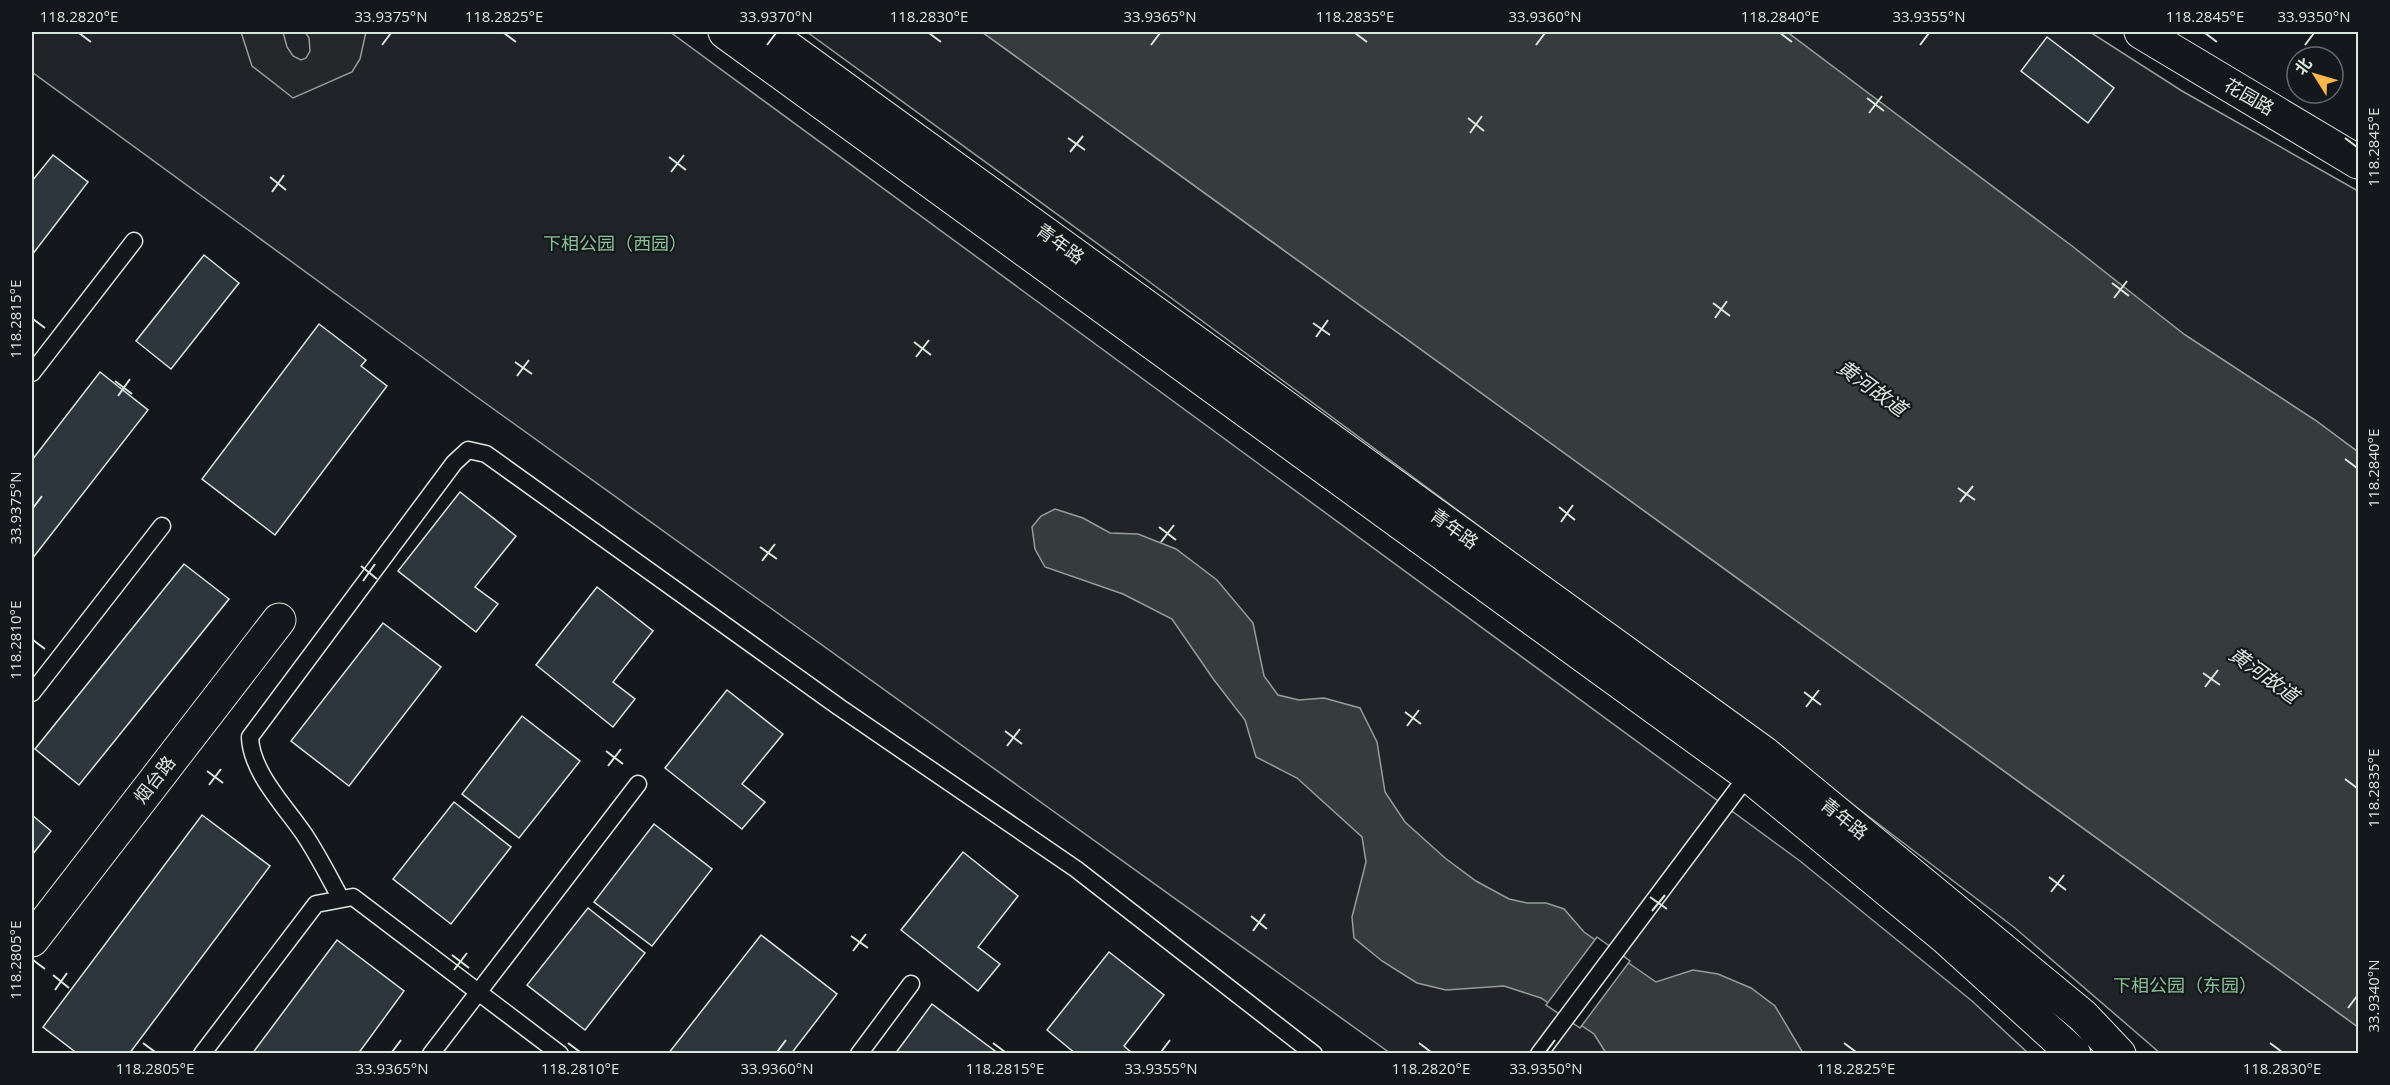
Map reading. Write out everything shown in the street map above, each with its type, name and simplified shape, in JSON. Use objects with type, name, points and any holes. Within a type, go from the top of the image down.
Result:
[{"type":"street","name":"青年路","points":[[725,32],[1756,764],[2074,1053]]},
{"type":"street","name":"青年路","points":[[766,32],[1756,764],[2083,1016],[2119,1053]]},
{"type":"street","name":"花园路","points":[[2141,32],[2358,162]]},
{"type":"street","name":"烟台路","points":[[32,940],[279,620]]},
{"type":"lane","points":[[32,373],[134,241]]},
{"type":"lane","points":[[341,899],[303,833],[269,785],[250,748],[250,737],[454,463],[468,450],[486,454],[839,707],[1076,868],[1314,1053]]},
{"type":"lane","points":[[32,693],[162,526]]},
{"type":"lane","points":[[1539,1053],[1756,764]]},
{"type":"lane","points":[[431,1053],[638,784]]},
{"type":"lane","points":[[202,1053],[316,904],[353,897],[560,1053]]},
{"type":"lane","points":[[859,1053],[911,984]]},
{"type":"green space","name":"下相公园（西园）","points":[[32,32],[670,32],[1800,861],[1972,1001],[2028,1053],[1390,1053],[474,395],[32,72]]},
{"type":"green space","name":"下相公园（东园）","points":[[807,32],[982,32],[2358,1027],[2358,1053],[2160,1053],[2015,928],[1784,752],[1124,263]]},
{"type":"green space","points":[[1787,32],[2090,32],[2182,91],[2358,191],[2358,452],[2315,420],[2185,335]]},
{"type":"shaded area","points":[[241,32],[283,32],[287,47],[293,56],[301,60],[306,58],[310,51],[309,38],[305,32],[366,32],[360,59],[352,72],[293,98],[252,66]]},
{"type":"water","name":"黄河故道","points":[[982,32],[1787,32],[2072,246],[2185,335],[2315,420],[2358,452],[2358,1027]]},
{"type":"water","points":[[1055,509],[1083,518],[1110,533],[1138,534],[1176,549],[1217,580],[1253,623],[1264,676],[1278,695],[1299,700],[1324,698],[1360,708],[1377,742],[1385,792],[1405,822],[1445,858],[1476,881],[1509,899],[1527,903],[1546,903],[1564,909],[1584,932],[1656,982],[1693,970],[1718,974],[1751,988],[1775,1006],[1803,1053],[1606,1053],[1594,1034],[1541,998],[1504,986],[1446,990],[1417,983],[1382,961],[1354,938],[1352,917],[1366,862],[1362,837],[1297,778],[1256,757],[1245,720],[1172,619],[1123,594],[1045,567],[1035,549],[1032,527],[1041,516]]},
{"type":"pier","points":[[1597,937],[1630,961],[1580,1028],[1546,1005]]},
{"type":"building","points":[[2047,37],[2114,88],[2088,123],[2021,71]]},
{"type":"building","points":[[53,155],[88,182],[32,255],[32,181]]},
{"type":"building","points":[[204,255],[239,283],[171,369],[136,341]]},
{"type":"building","points":[[319,324],[366,360],[361,366],[387,386],[275,535],[202,479]]},
{"type":"building","points":[[100,372],[148,410],[32,559],[32,460]]},
{"type":"building","points":[[460,492],[516,536],[475,587],[498,604],[476,632],[398,571]]},
{"type":"building","points":[[184,564],[229,599],[79,785],[35,749]]},
{"type":"building","points":[[597,587],[653,631],[613,682],[635,699],[613,727],[536,665]]},
{"type":"building","points":[[383,623],[441,667],[349,786],[291,741]]},
{"type":"building","points":[[727,690],[783,734],[742,784],[765,802],[742,829],[665,768]]},
{"type":"building","points":[[522,716],[580,761],[519,838],[462,794]]},
{"type":"building","points":[[454,802],[511,847],[451,924],[393,879]]},
{"type":"building","points":[[32,815],[51,831],[32,855]]},
{"type":"building","points":[[202,815],[270,866],[129,1054],[78,1054],[43,1027]]},
{"type":"building","points":[[654,824],[712,869],[652,946],[594,902]]},
{"type":"building","points":[[963,852],[1018,896],[978,947],[1000,964],[978,991],[901,930]]},
{"type":"building","points":[[588,908],[645,953],[585,1030],[527,985]]},
{"type":"building","points":[[761,935],[837,994],[791,1054],[668,1054]]},
{"type":"building","points":[[337,940],[404,991],[358,1054],[252,1054]]},
{"type":"building","points":[[1109,952],[1164,995],[1124,1046],[1133,1054],[1076,1054],[1047,1030]]},
{"type":"building","points":[[932,1004],[999,1054],[895,1054]]}]
